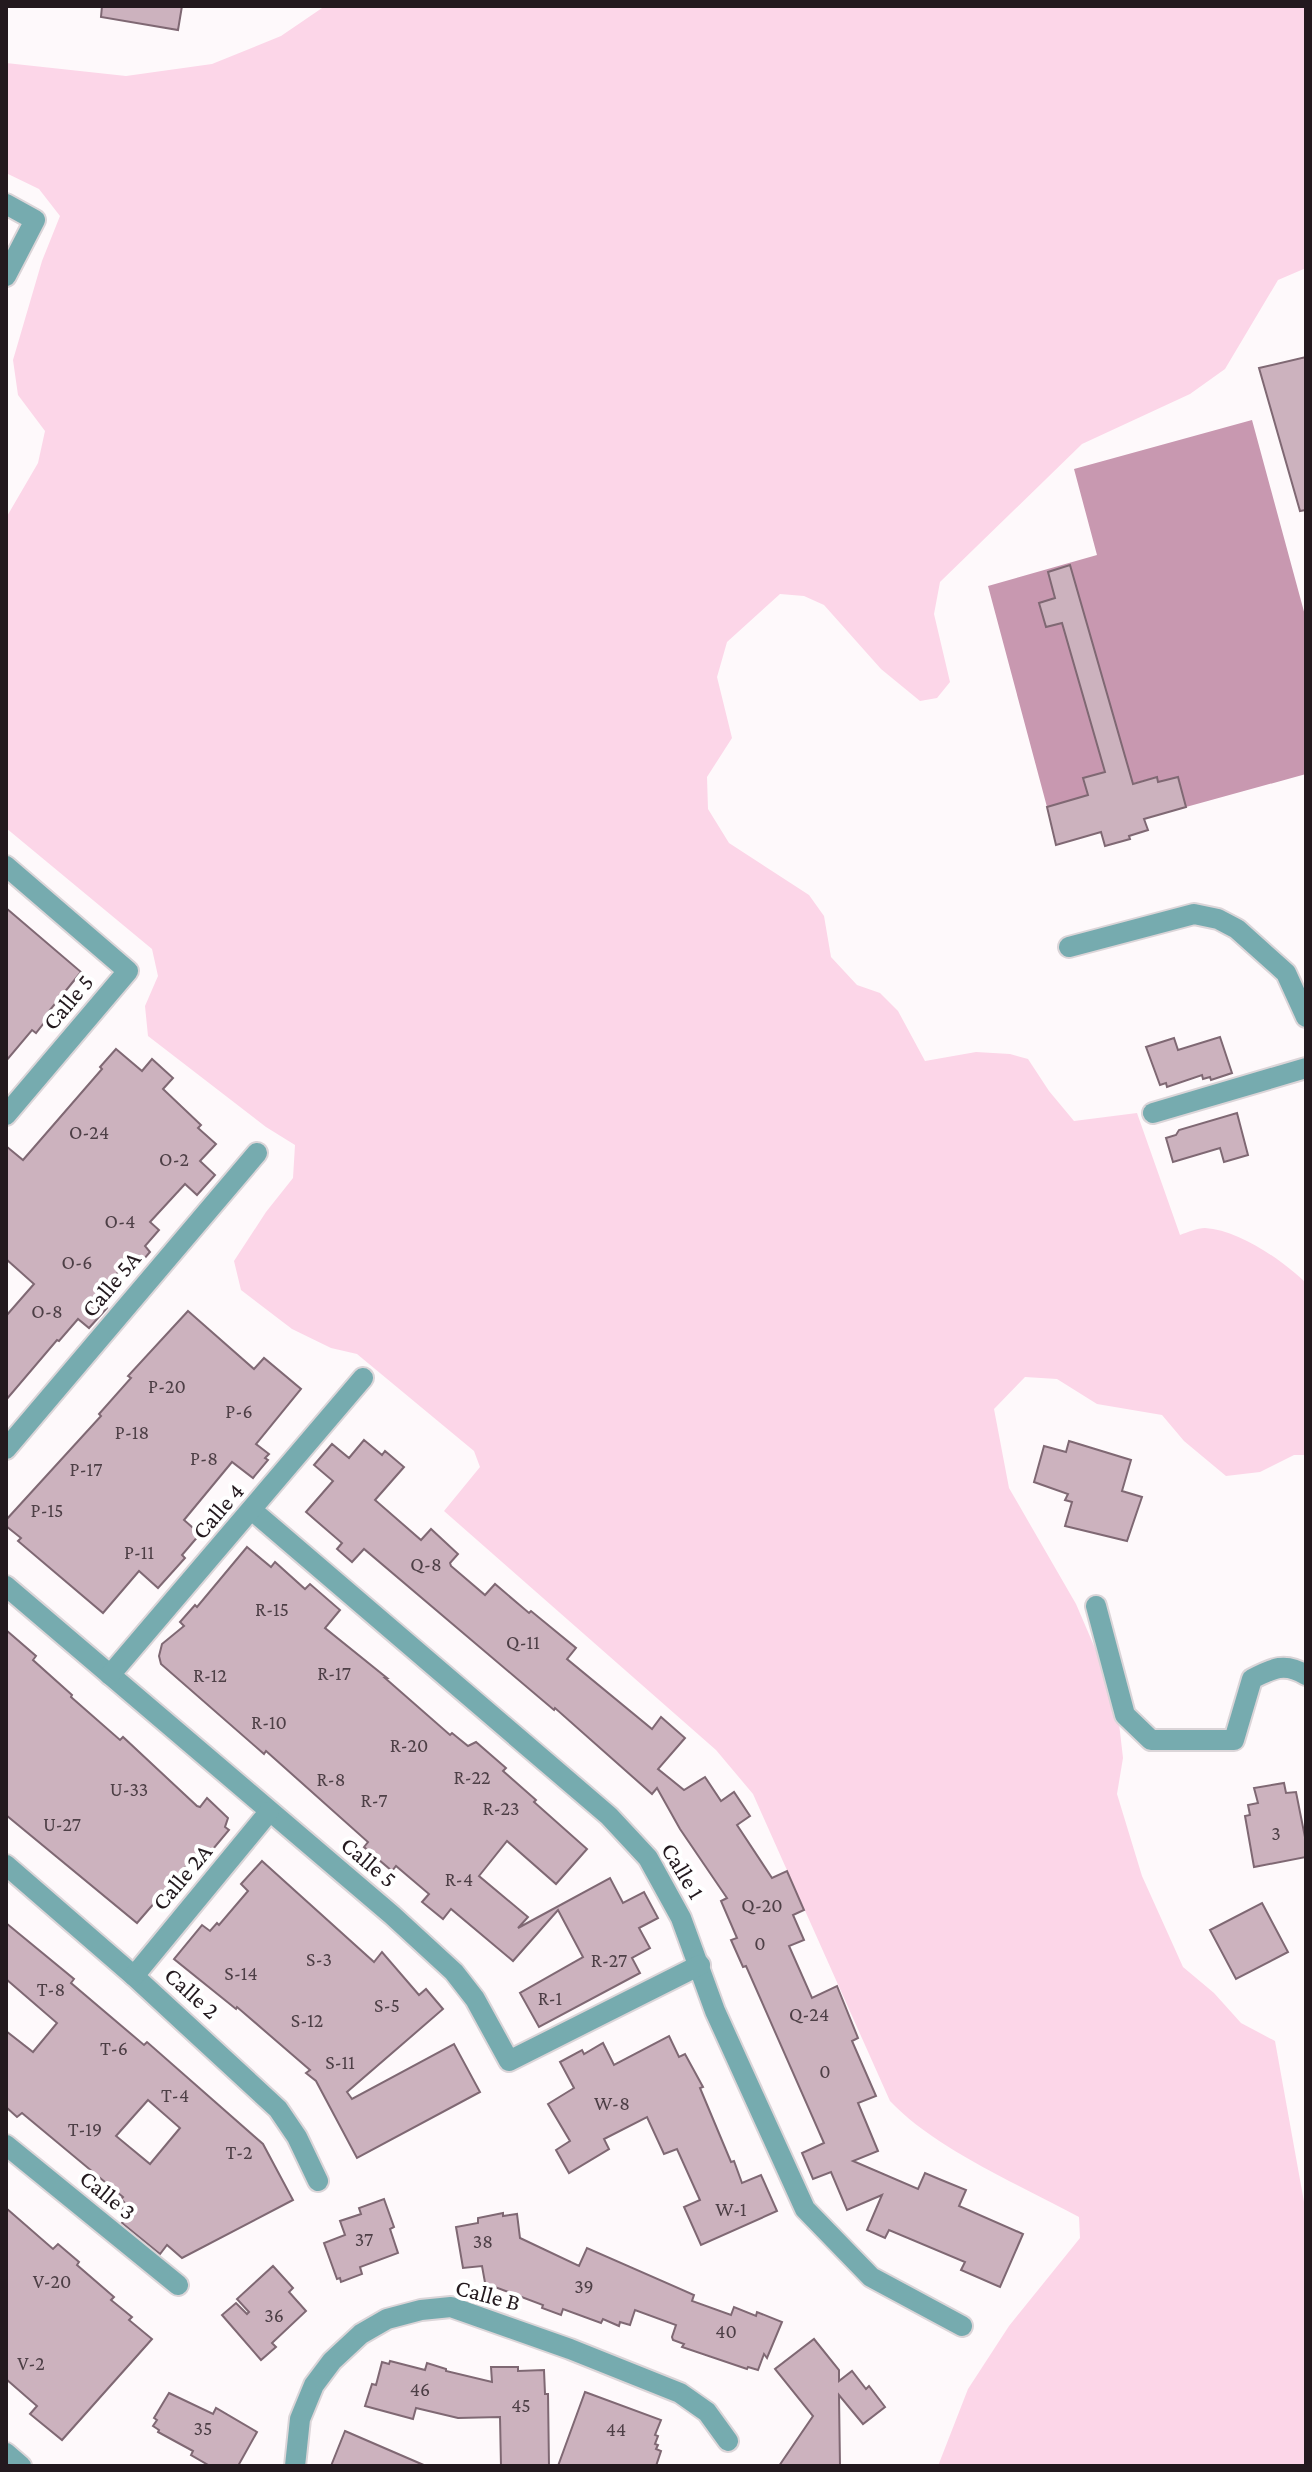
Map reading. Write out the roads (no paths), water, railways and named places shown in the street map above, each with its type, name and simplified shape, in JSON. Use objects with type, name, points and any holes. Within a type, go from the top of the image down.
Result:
[{"type":"street","points":[[6,204],[35,220],[6,276]]},
{"type":"street","name":"Calle 5","points":[[6,866],[128,971],[6,1115]]},
{"type":"street","points":[[1069,947],[1194,914],[1218,919],[1247,937],[1286,973],[1306,1017]]},
{"type":"street","points":[[1153,1113],[1306,1068]]},
{"type":"street","name":"Calle 5A","points":[[6,1449],[257,1153]]},
{"type":"street","name":"Calle 4","points":[[110,1675],[253,1511],[363,1378]]},
{"type":"street","name":"Calle 1","points":[[253,1511],[609,1816],[648,1858],[681,1918],[715,2011],[805,2209],[871,2277],[962,2326]]},
{"type":"street","name":"Calle 5","points":[[6,1586],[392,1915],[454,1972],[475,1999],[509,2061],[700,1965]]},
{"type":"street","points":[[1096,1606],[1125,1715],[1151,1740],[1234,1740],[1252,1679],[1271,1669],[1294,1667],[1306,1675]]},
{"type":"street","name":"Calle 2A","points":[[134,1976],[269,1812]]},
{"type":"street","name":"Calle 2","points":[[6,1865],[134,1976],[278,2109],[297,2137],[318,2181]]},
{"type":"street","name":"Calle 3","points":[[6,2145],[178,2285]]},
{"type":"street","name":"Calle B","points":[[295,2466],[300,2419],[314,2385],[332,2361],[361,2334],[387,2319],[421,2310],[451,2307],[557,2344],[680,2393],[707,2412],[728,2441]]},
{"type":"street","points":[[6,2453],[21,2466]]}]
